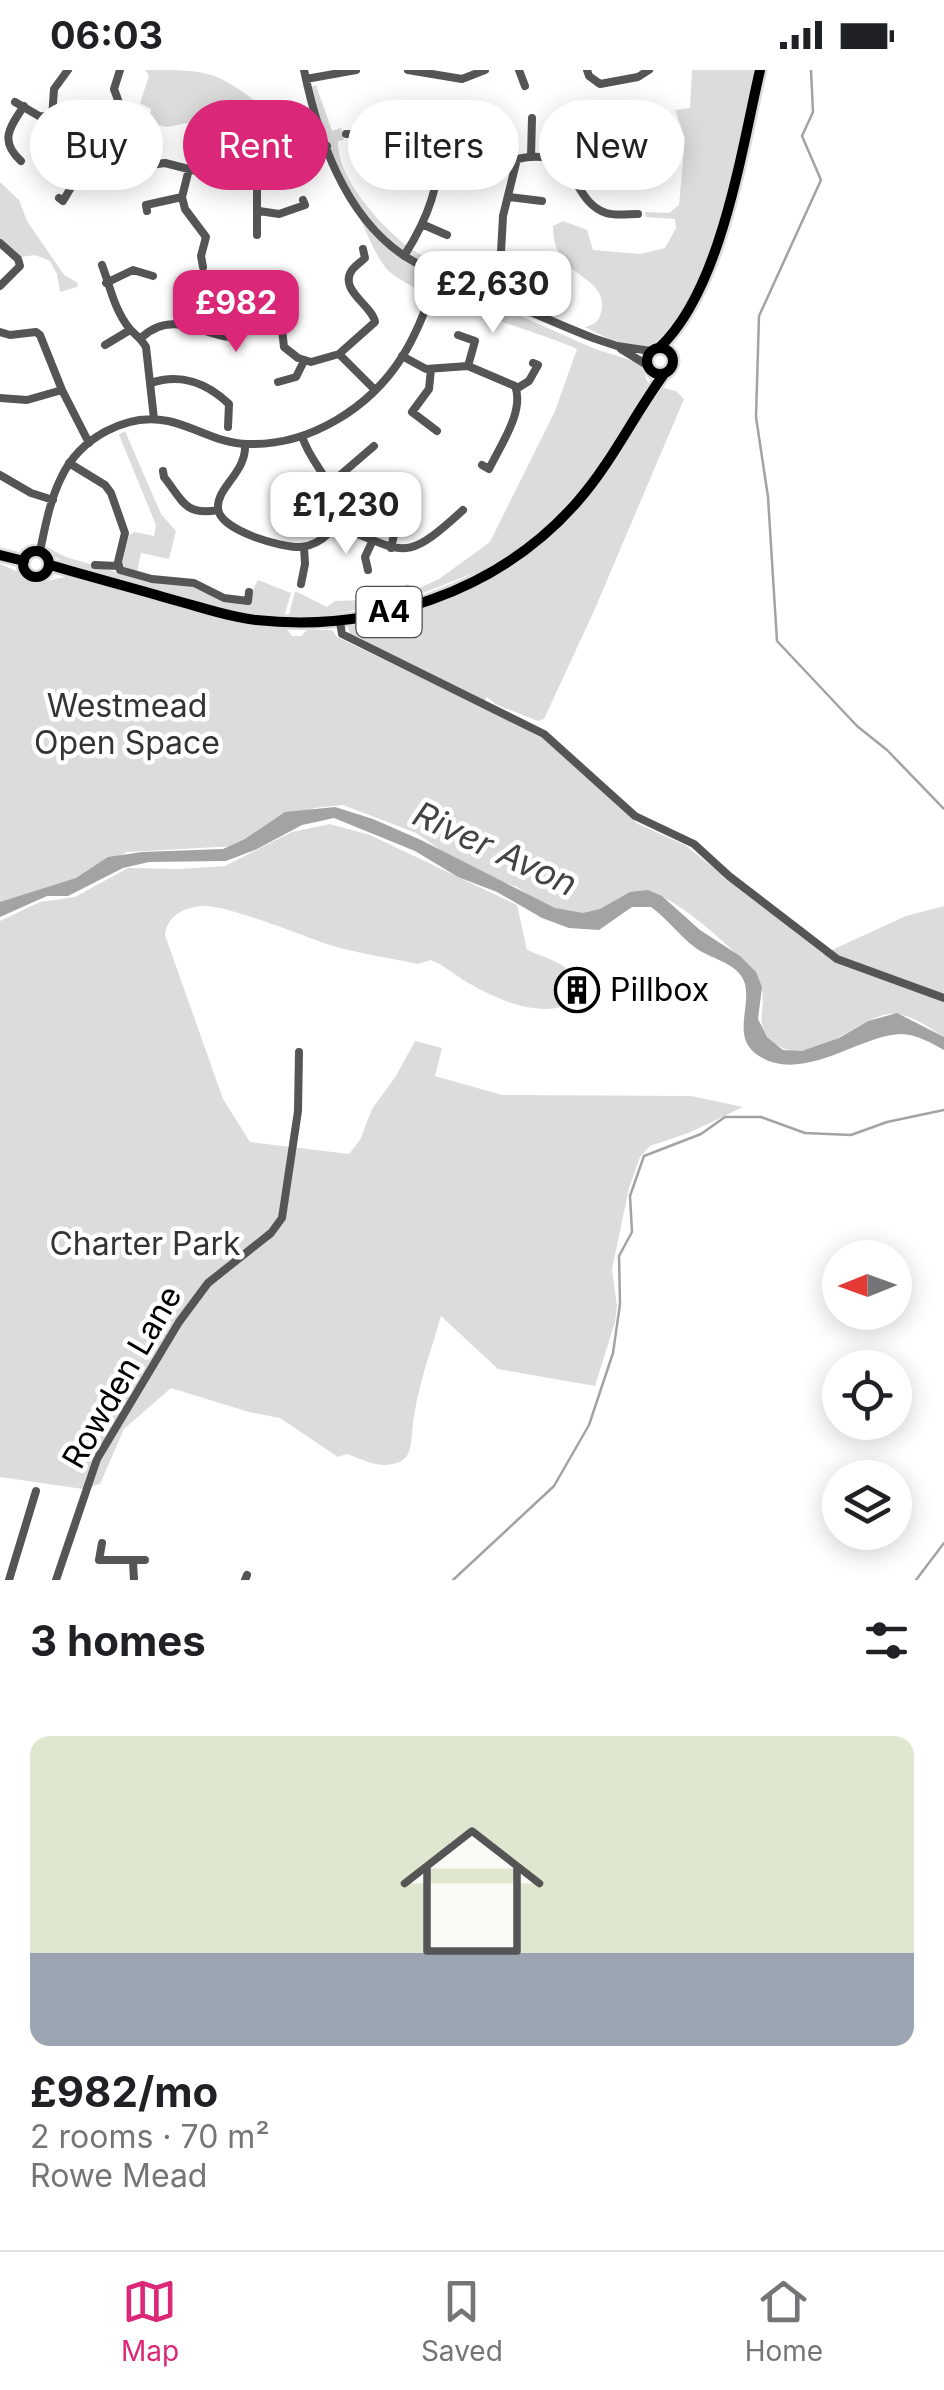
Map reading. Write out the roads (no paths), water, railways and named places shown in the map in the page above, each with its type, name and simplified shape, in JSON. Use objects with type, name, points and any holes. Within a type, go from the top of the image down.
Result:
[{"type":"main road","name":"A4","points":[[647,398],[655,350],[674,334],[698,294],[717,244],[760,70]]},
{"type":"main road","name":"A4","points":[[0,554],[24,561],[27,573],[34,577],[43,576],[50,565],[253,620],[340,622],[404,610],[458,590],[501,567],[578,502],[672,366],[674,334]]},
{"type":"main road","points":[[655,350],[671,354]]},
{"type":"main road","points":[[649,368],[664,374]]},
{"type":"main road","points":[[24,561],[32,552],[40,551],[48,557],[50,565]]},
{"type":"street","points":[[53,100],[54,89],[68,70]]},
{"type":"street","points":[[118,100],[114,89],[120,70]]},
{"type":"street","points":[[408,70],[469,78],[486,70]]},
{"type":"street","points":[[520,70],[526,86]]},
{"type":"street","points":[[588,70],[589,76],[600,84],[638,77],[648,70]]},
{"type":"street","points":[[312,100],[304,74],[350,71]]},
{"type":"street","points":[[14,102],[30,110]]},
{"type":"street","points":[[18,163],[4,148],[3,139],[24,106]]},
{"type":"street","points":[[531,157],[532,118]]},
{"type":"street","points":[[328,148],[355,206],[374,230],[404,256],[617,346],[649,368]]},
{"type":"street","points":[[519,159],[539,158]]},
{"type":"street","points":[[58,198],[63,201],[69,190]]},
{"type":"street","points":[[184,190],[182,197],[189,215],[206,237],[198,260]]},
{"type":"street","points":[[254,232],[259,211],[258,190]]},
{"type":"street","points":[[404,256],[424,225],[436,190]]},
{"type":"street","points":[[489,294],[501,262],[502,216],[510,190]]},
{"type":"street","points":[[509,197],[539,200],[537,190]]},
{"type":"street","points":[[584,190],[599,210],[610,214],[634,212]]},
{"type":"street","points":[[148,211],[146,205],[182,197]]},
{"type":"street","points":[[259,211],[279,214],[305,205],[303,200]]},
{"type":"street","points":[[424,225],[445,231]]},
{"type":"street","points":[[9,251],[16,241]]},
{"type":"street","points":[[0,244],[19,261],[20,268],[0,286]]},
{"type":"street","points":[[141,338],[152,327],[164,323],[200,325],[222,336],[234,336],[245,330],[252,312],[259,306],[275,307],[282,316],[282,344],[290,354],[317,362],[339,354],[375,322],[372,310],[355,296],[350,282],[353,269],[365,258],[363,250]]},
{"type":"street","points":[[501,262],[536,272],[558,301]]},
{"type":"street","points":[[102,265],[106,283],[130,330],[141,338],[148,352],[154,419]]},
{"type":"street","points":[[106,283],[134,270],[149,272]]},
{"type":"street","points":[[40,551],[53,500],[69,464],[88,443],[119,426],[154,419],[245,444],[302,436],[352,409],[374,390],[402,356],[439,274]]},
{"type":"street","points":[[275,307],[288,292],[281,283]]},
{"type":"street","points":[[108,341],[130,330]]},
{"type":"street","points":[[0,332],[39,333],[88,443]]},
{"type":"street","points":[[458,335],[477,342],[468,366]]},
{"type":"street","points":[[617,346],[655,350]]},
{"type":"street","points":[[339,354],[374,390]]},
{"type":"street","points":[[402,356],[430,369],[468,366],[508,381],[516,389],[517,408],[486,469]]},
{"type":"street","points":[[281,378],[296,377],[304,361]]},
{"type":"street","points":[[516,389],[529,381],[537,365]]},
{"type":"street","points":[[430,369],[428,389],[410,410],[437,431]]},
{"type":"street","points":[[151,382],[168,379],[203,384],[227,401],[231,421]]},
{"type":"street","points":[[0,398],[37,399],[62,390]]},
{"type":"street","points":[[245,444],[242,467],[220,497],[218,510],[226,523],[242,532],[278,544],[304,547],[323,539],[334,525],[337,509],[331,483],[310,458],[302,436]]},
{"type":"street","points":[[331,483],[374,446]]},
{"type":"street","points":[[69,464],[111,492],[124,533],[118,566]]},
{"type":"street","points":[[162,474],[192,511],[200,514],[218,510]]},
{"type":"street","points":[[0,475],[30,493],[53,500]]},
{"type":"street","points":[[391,548],[398,508]]},
{"type":"street","points":[[334,525],[391,548],[422,545],[463,510]]},
{"type":"street","points":[[368,570],[365,557],[372,542]]},
{"type":"street","points":[[302,584],[304,547]]},
{"type":"street","points":[[95,565],[118,566],[152,579],[194,583],[238,602],[248,601],[249,592]]},
{"type":"street","points":[[340,622],[342,634],[544,734],[634,816],[694,844],[729,876],[837,959],[944,998]]},
{"type":"street","name":"Rowden Lane","points":[[56,1580],[97,1459],[179,1322],[208,1283],[271,1233],[282,1218],[298,1111],[299,1052]]},
{"type":"street","points":[[8,1580],[36,1490]]},
{"type":"street","points":[[102,1542],[99,1560],[145,1560]]},
{"type":"street","points":[[133,1562],[134,1580]]},
{"type":"waterway","points":[[811,70],[813,112],[802,136],[821,180],[759,316],[756,417],[768,497],[777,641],[857,726],[887,750],[944,809]]},
{"type":"waterway","points":[[453,1580],[554,1486],[589,1425],[613,1353],[620,1304],[619,1256],[632,1232],[630,1196],[644,1156],[701,1134],[725,1117],[761,1117],[805,1133],[851,1135],[887,1122],[944,1110]]},
{"type":"waterway","points":[[916,1580],[944,1543]]},
{"type":"place","name":"Pillbox","points":[[577,990]]},
{"type":"park label","name":"Westmead Open Space","points":[[127,724]]},
{"type":"park label","name":"Charter Park","points":[[145,1244]]},
{"type":"water label","name":"River Avon","points":[[495,849]]}]
